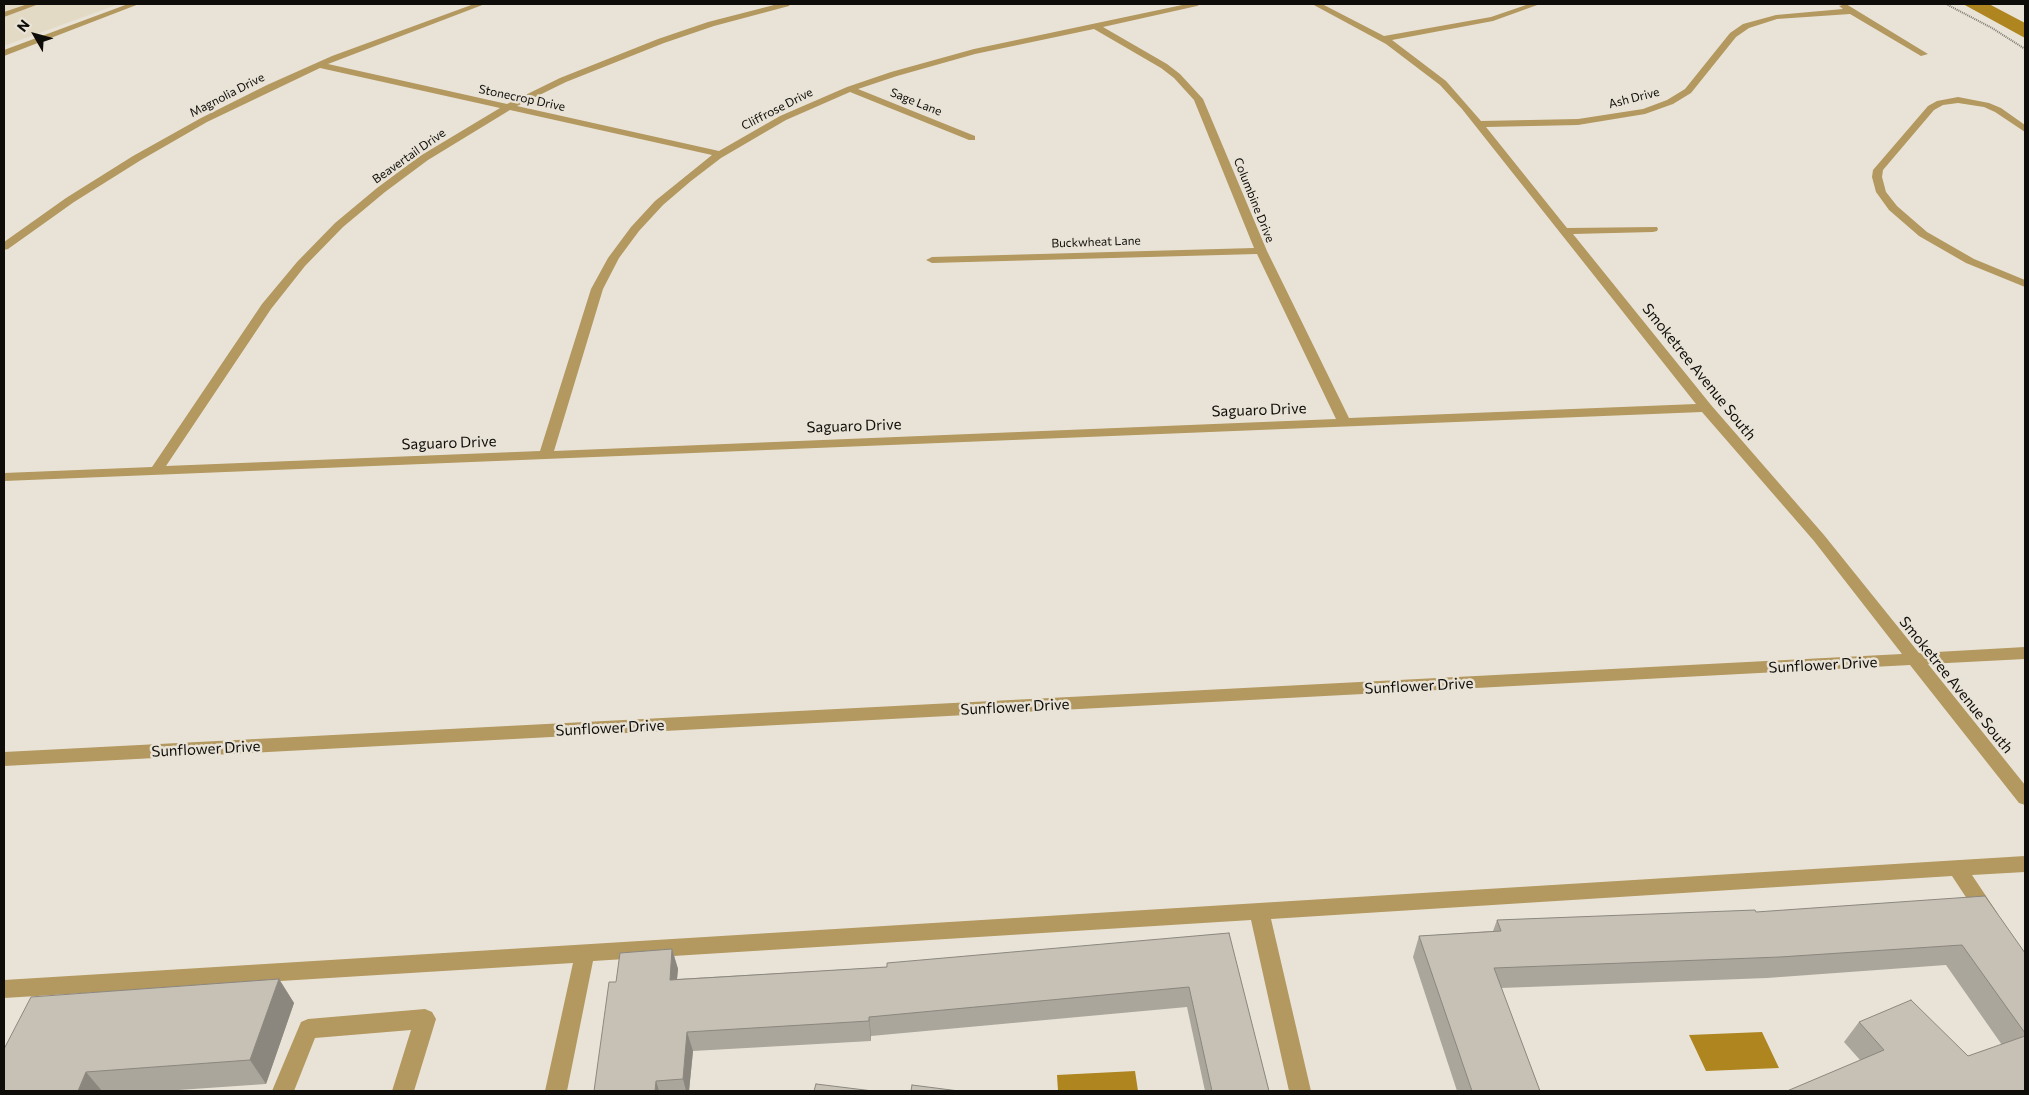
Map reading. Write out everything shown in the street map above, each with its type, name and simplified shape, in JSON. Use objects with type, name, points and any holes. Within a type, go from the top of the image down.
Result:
[{"type":"street","points":[[4,15],[35,4]]},
{"type":"street","points":[[4,52],[135,4]]},
{"type":"street","name":"Magnolia Drive","points":[[4,247],[70,200],[137,158],[212,116],[319,65],[401,32],[481,4]]},
{"type":"street","name":"Beavertail Drive","points":[[155,472],[266,307],[301,264],[340,225],[381,190],[431,153],[508,107],[563,80],[661,41],[710,24],[786,4]]},
{"type":"street","name":"Cliffrose Drive","points":[[545,456],[597,289],[614,258],[635,229],[659,203],[686,179],[721,154],[783,118],[850,89],[933,62],[1197,4]]},
{"type":"street","name":"Smoketree Avenue South","points":[[1316,4],[1383,39],[1417,62],[1443,83],[1465,107],[1706,408],[1819,538],[2025,798]]},
{"type":"street","points":[[1383,39],[1493,19],[1536,4]]},
{"type":"street","points":[[1839,4],[1924,54]]},
{"type":"street","name":"Ash Drive","points":[[1478,124],[1578,122],[1645,111],[1670,102],[1688,91],[1733,35],[1746,26],[1776,17],[1851,11]]},
{"type":"street","name":"Columbine Drive","points":[[1096,26],[1164,66],[1188,87],[1198,99],[1261,251],[1344,422]]},
{"type":"street","name":"Stonecrop Drive","points":[[319,65],[721,154]]},
{"type":"street","name":"Sage Lane","points":[[850,89],[972,138]]},
{"type":"street","points":[[2025,129],[1996,109],[1974,102],[1952,101],[1931,108],[1878,170],[1878,184],[1893,208],[1923,234],[1970,261],[2025,284]]},
{"type":"street","points":[[1564,231],[1653,230]]},
{"type":"street","name":"Buckwheat Lane","points":[[932,260],[1261,251]]},
{"type":"street","name":"Saguaro Drive","points":[[4,477],[1706,408]]},
{"type":"street","name":"Sunflower Drive","points":[[4,759],[2025,653]]},
{"type":"street","points":[[4,989],[2025,864]]},
{"type":"street","points":[[1957,868],[1999,930]]},
{"type":"street","points":[[1259,911],[1300,1091]]},
{"type":"street","points":[[556,1091],[585,953]]},
{"type":"street","points":[[283,1091],[308,1029],[425,1018],[403,1091]]},
{"type":"path","points":[[1946,4],[2025,48]]},
{"type":"shaded area","points":[[4,4],[119,4],[4,46]]},
{"type":"shaded area","points":[[1963,4],[1989,4],[2025,23],[2025,38]]},
{"type":"shaded area","points":[[1762,1032],[1779,1068],[1706,1071],[1689,1035]]},
{"type":"shaded area","points":[[1135,1071],[1138,1091],[1058,1091],[1057,1075]]},
{"type":"building","points":[[1985,896],[2025,953],[2025,1033],[1962,945],[1780,957],[1494,968],[1540,1091],[1472,1091],[1419,936],[1501,931],[1497,920],[1755,910],[1756,912]]},
{"type":"building","points":[[1229,933],[1269,1091],[1212,1091],[1189,987],[869,1017],[869,1021],[687,1032],[683,1079],[656,1081],[655,1091],[594,1091],[609,982],[616,982],[620,953],[672,949],[670,980],[887,967],[887,963]]},
{"type":"building","points":[[279,979],[250,1060],[86,1072],[78,1091],[4,1091],[4,1049],[31,997]]},
{"type":"building","points":[[1911,1000],[1968,1056],[2025,1036],[2025,1091],[1787,1091],[1884,1050],[1859,1022]]},
{"type":"building","points":[[816,1084],[873,1091],[814,1091]]},
{"type":"building","points":[[912,1085],[959,1091],[911,1091]]}]
